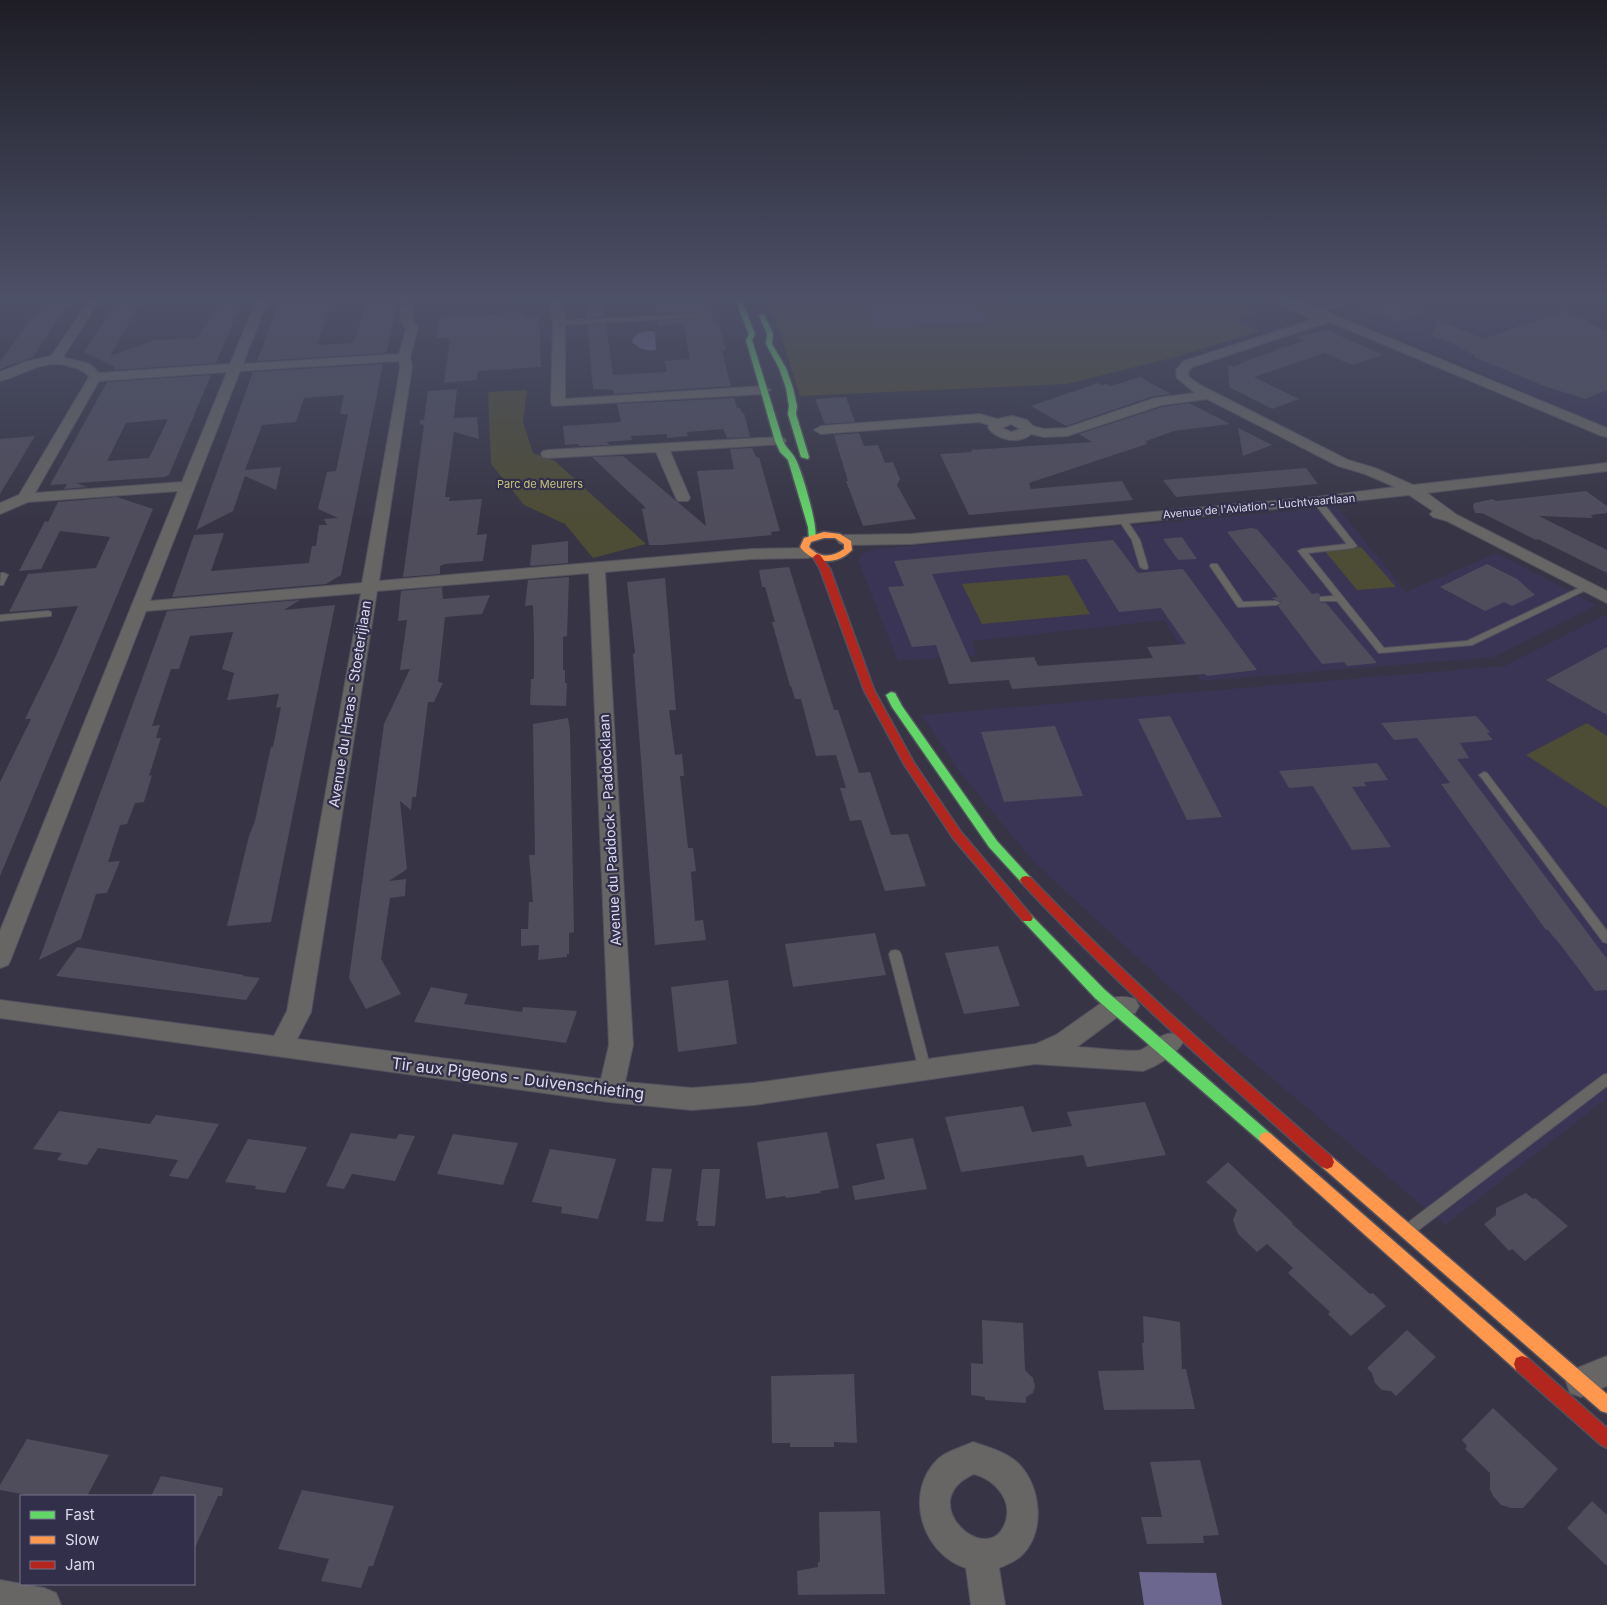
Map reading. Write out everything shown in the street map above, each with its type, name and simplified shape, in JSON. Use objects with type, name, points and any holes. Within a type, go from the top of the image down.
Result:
[{"type":"street","points":[[95,377],[143,374]]},
{"type":"street","points":[[0,959],[232,374]]},
{"type":"street","name":"Avenue du Haras - Stoeterijlaan","points":[[280,1047],[299,1012],[405,374]]},
{"type":"street","points":[[558,374],[558,403],[764,390]]},
{"type":"street","points":[[759,374],[782,450],[792,459],[812,527],[810,548],[825,569],[869,690],[909,764],[957,835],[1040,934],[1115,1006],[1412,1265],[1607,1440]]},
{"type":"street","points":[[784,374],[794,407],[792,414],[809,469]]},
{"type":"street","points":[[1182,374],[1183,378],[1195,388],[1343,463],[1370,471],[1413,491],[1444,510],[1452,518]]},
{"type":"street","points":[[1462,374],[1607,433]]},
{"type":"street","points":[[25,498],[95,377]]},
{"type":"street","points":[[1160,401],[1183,378]]},
{"type":"street","points":[[821,430],[980,418],[997,423],[1007,420],[1018,421],[1026,425],[1028,429],[1044,433],[1067,432],[1160,401],[1209,395]]},
{"type":"street","points":[[548,454],[779,441]]},
{"type":"street","points":[[662,449],[683,498]]},
{"type":"street","points":[[1343,463],[1374,488],[1434,513],[1452,518],[1607,598]]},
{"type":"street","name":"Avenue de l'Aviation - Luchtvaartlaan","points":[[839,546],[1317,501],[1607,467]]},
{"type":"street","points":[[3,506],[25,498],[187,486]]},
{"type":"street","points":[[140,607],[839,546]]},
{"type":"street","points":[[810,548],[825,558],[839,546]]},
{"type":"street","name":"Avenue du Paddock - Paddocklaan","points":[[597,568],[621,1045],[615,1074],[609,1091]]},
{"type":"street","points":[[888,687],[897,707],[994,844],[1066,925],[1183,1033],[1406,1232],[1594,1377],[1607,1405]]},
{"type":"street","points":[[1115,1006],[1152,1005]]},
{"type":"street","name":"Tir aux Pigeons - Duivenschieting","points":[[1035,1054],[1065,1042],[1115,1006]]},
{"type":"street","name":"Tir aux Pigeons - Duivenschieting","points":[[0,1009],[609,1091],[692,1099],[754,1094],[1035,1054],[1143,1061],[1183,1033]]},
{"type":"street","points":[[982,1556],[988,1605]]},
{"type":"street","points":[[0,1597],[44,1605]]},
{"type":"lane","points":[[1317,501],[1353,546],[1302,550],[1338,598],[1382,651],[1469,642],[1586,588]]},
{"type":"lane","points":[[1122,519],[1136,540],[1144,567]]},
{"type":"lane","points":[[1214,566],[1241,605],[1276,603]]},
{"type":"lane","points":[[0,583],[4,575]]},
{"type":"lane","points":[[1323,599],[1338,598]]},
{"type":"lane","points":[[0,618],[48,614]]},
{"type":"lane","points":[[1484,776],[1607,938]]},
{"type":"lane","points":[[894,954],[925,1070]]},
{"type":"lane","points":[[1406,1232],[1607,1079]]},
{"type":"shaded area","points":[[1483,374],[1607,374],[1607,428]]},
{"type":"shaded area","points":[[1337,507],[1406,592],[1497,553],[1596,605],[1494,657],[1201,681],[1164,620],[972,641],[976,655],[898,661],[858,560],[863,553],[877,549]]},
{"type":"shaded area","points":[[1607,614],[1607,1098],[1445,1225],[1226,1039],[1035,863],[962,775],[922,715],[1505,666]]},
{"type":"shaded area","points":[[1139,1572],[1216,1573],[1222,1605],[1144,1605]]},
{"type":"green space","points":[[793,374],[1107,374],[1067,384],[800,396]]},
{"type":"green space","name":"Parc de Meurers","points":[[527,390],[523,422],[533,453],[555,461],[646,544],[593,558],[565,524],[524,505],[491,464],[488,392]]},
{"type":"green space","points":[[1361,547],[1396,587],[1357,590],[1324,550]]},
{"type":"green space","points":[[1068,575],[1090,614],[982,624],[962,584]]},
{"type":"green space","points":[[1587,723],[1607,736],[1607,808],[1526,755]]},
{"type":"building","points":[[252,374],[381,374],[341,575],[326,584],[172,597],[194,535],[224,533],[211,571],[309,563],[312,546],[316,546],[319,525],[327,525],[324,519],[338,518],[318,509],[327,472],[336,471],[348,414],[340,414],[344,395],[304,398],[296,422],[262,425],[245,470],[281,467],[276,490],[245,476],[233,511],[196,530]]},
{"type":"building","points":[[445,374],[478,374],[477,380],[444,383]]},
{"type":"building","points":[[592,374],[728,374],[731,386],[614,394],[613,390],[593,389]]},
{"type":"building","points":[[1228,374],[1263,374],[1254,377],[1299,399],[1272,409],[1229,387]]},
{"type":"building","points":[[1515,374],[1607,374],[1607,390],[1585,399],[1544,386]]},
{"type":"building","points":[[211,375],[169,475],[164,477],[76,483],[87,487],[64,489],[67,484],[50,485],[107,382]],"holes":[[[168,419],[149,458],[107,461],[126,423]]]},
{"type":"building","points":[[1140,377],[1171,394],[1154,396],[1066,426],[1031,406],[1098,383],[1111,386]]},
{"type":"building","points":[[457,389],[454,418],[477,417],[479,439],[454,432],[445,497],[450,497],[449,501],[482,499],[477,535],[487,534],[483,561],[445,564],[440,566],[440,574],[403,577],[424,425],[420,424],[420,420],[424,420],[428,391]]},
{"type":"building","points":[[846,397],[855,422],[825,424],[815,399]]},
{"type":"building","points":[[734,398],[737,408],[740,408],[742,413],[744,413],[750,437],[727,438],[723,429],[687,432],[688,436],[667,438],[667,434],[631,436],[632,440],[606,442],[610,445],[565,445],[563,426],[621,422],[617,404]]},
{"type":"building","points":[[1189,403],[1230,424],[1174,431],[1146,441],[1147,444],[1029,483],[1031,489],[1122,481],[1133,500],[969,515],[940,454],[972,452],[971,450],[1092,442],[1079,434],[1162,407]]},
{"type":"building","points":[[1238,428],[1272,445],[1243,456]]},
{"type":"building","points":[[859,433],[864,446],[878,445],[885,463],[893,462],[900,479],[897,485],[916,519],[863,526],[846,481],[848,481],[834,435]]},
{"type":"building","points":[[35,436],[0,494],[0,439]]},
{"type":"building","points":[[752,448],[756,457],[759,457],[780,531],[771,532],[772,535],[663,545],[649,545],[642,509],[646,508],[592,457],[623,456],[706,526],[697,471],[734,469],[730,449]]},
{"type":"building","points":[[1306,468],[1318,484],[1176,497],[1163,480]]},
{"type":"building","points":[[1586,491],[1607,506],[1607,513],[1591,515],[1593,518],[1539,516],[1607,550],[1607,573],[1482,513],[1475,513],[1473,507],[1474,503],[1493,499],[1496,501]]},
{"type":"building","points":[[117,497],[153,509],[0,876],[0,782],[31,719],[25,719],[78,606],[9,612],[28,574],[96,568],[110,537],[60,531],[41,569],[19,571],[45,521],[48,522],[58,502]]},
{"type":"building","points":[[1251,528],[1257,529],[1312,594],[1318,593],[1320,595],[1319,602],[1326,603],[1377,663],[1347,666],[1344,662],[1322,664],[1278,606],[1282,602],[1271,598],[1278,597],[1227,532]]},
{"type":"building","points":[[1182,537],[1197,559],[1178,560],[1163,539]]},
{"type":"building","points":[[1113,540],[1138,573],[1183,569],[1257,670],[1207,676],[1205,674],[1012,689],[1009,680],[949,684],[936,645],[912,647],[888,587],[904,586],[894,561]],"holes":[[[1086,559],[1119,612],[1161,608],[1186,644],[1147,647],[1153,658],[1038,666],[1034,657],[971,662],[932,574]]]},
{"type":"building","points":[[568,541],[568,563],[530,566],[532,545]]},
{"type":"building","points":[[1487,564],[1517,579],[1535,595],[1512,606],[1504,602],[1485,611],[1440,587]]},
{"type":"building","points":[[789,567],[834,710],[838,710],[859,773],[870,772],[891,835],[908,834],[926,886],[885,891],[861,820],[850,821],[840,788],[846,788],[836,755],[816,756],[801,699],[795,699],[790,686],[772,622],[775,622],[765,587],[762,587],[759,570]]},
{"type":"building","points":[[569,577],[567,636],[563,637],[563,670],[565,670],[565,683],[567,683],[566,706],[530,705],[531,679],[534,679],[534,639],[533,605],[525,606],[528,580]]},
{"type":"building","points":[[665,578],[676,710],[669,710],[675,755],[682,754],[684,776],[680,776],[688,848],[693,848],[696,871],[691,872],[695,921],[703,920],[706,940],[655,945],[633,654],[635,653],[627,582]]},
{"type":"building","points":[[442,587],[443,599],[490,595],[482,614],[445,617],[438,682],[443,683],[434,702],[428,702],[416,797],[412,797],[411,810],[400,801],[407,869],[389,881],[406,879],[405,896],[390,898],[381,959],[401,994],[366,1009],[349,978],[384,724],[410,669],[400,670],[407,620],[398,621],[401,591]]},
{"type":"building","points":[[300,600],[284,610],[335,605],[271,922],[227,926],[249,836],[255,821],[271,747],[273,747],[281,707],[276,708],[279,694],[227,700],[234,673],[222,669],[233,632],[190,636],[179,669],[171,669],[152,726],[160,725],[156,738],[161,738],[149,776],[152,775],[144,802],[135,803],[127,824],[120,825],[108,862],[120,861],[107,893],[96,894],[81,939],[39,960],[167,611]]},
{"type":"building","points":[[1607,647],[1607,715],[1546,680]]},
{"type":"building","points":[[1170,716],[1222,817],[1187,820],[1138,719]]},
{"type":"building","points":[[1476,716],[1490,732],[1487,733],[1493,740],[1460,743],[1469,758],[1457,759],[1607,959],[1607,990],[1595,991],[1563,948],[1546,930],[1441,784],[1450,783],[1417,738],[1394,740],[1381,723]]},
{"type":"building","points":[[568,718],[570,730],[574,932],[569,933],[569,954],[567,954],[567,957],[538,960],[539,945],[521,946],[521,929],[528,929],[529,902],[533,902],[529,855],[535,855],[533,724]]},
{"type":"building","points":[[1055,726],[1083,796],[1004,802],[981,732]]},
{"type":"building","points":[[1377,763],[1388,780],[1364,782],[1366,786],[1352,787],[1391,847],[1352,850],[1313,786],[1289,788],[1279,771]]},
{"type":"building","points":[[875,933],[886,975],[793,987],[785,944]]},
{"type":"building","points":[[998,946],[1020,1006],[964,1014],[945,953]]},
{"type":"building","points":[[77,947],[260,978],[246,1000],[56,976]]},
{"type":"building","points":[[728,980],[737,1044],[678,1052],[671,987]]},
{"type":"building","points":[[431,987],[468,994],[464,1004],[522,1012],[523,1007],[577,1011],[566,1043],[414,1022]]},
{"type":"building","points":[[1145,1102],[1166,1155],[1087,1167],[1083,1155],[961,1172],[945,1117],[1023,1106],[1032,1132],[1072,1126],[1067,1112]]},
{"type":"building","points":[[59,1111],[150,1124],[156,1115],[219,1124],[188,1179],[169,1176],[178,1160],[98,1148],[87,1165],[57,1160],[62,1153],[33,1149]]},
{"type":"building","points":[[827,1132],[839,1188],[820,1191],[821,1193],[766,1199],[757,1142]]},
{"type":"building","points":[[351,1133],[396,1139],[399,1134],[415,1136],[395,1181],[352,1174],[344,1189],[326,1186]]},
{"type":"building","points":[[453,1134],[518,1143],[503,1185],[437,1174]]},
{"type":"building","points":[[913,1138],[927,1189],[855,1200],[852,1186],[885,1179],[876,1144]]},
{"type":"building","points":[[248,1139],[307,1147],[285,1193],[255,1189],[256,1186],[225,1182]]},
{"type":"building","points":[[550,1149],[616,1159],[598,1219],[561,1213],[562,1207],[532,1202]]},
{"type":"building","points":[[1228,1162],[1292,1224],[1386,1306],[1351,1336],[1328,1314],[1330,1312],[1288,1273],[1293,1268],[1267,1244],[1257,1252],[1238,1234],[1233,1220],[1237,1210],[1206,1182]]},
{"type":"building","points":[[652,1168],[672,1169],[663,1222],[646,1221]]},
{"type":"building","points":[[702,1169],[720,1169],[715,1226],[698,1226],[698,1221],[696,1221]]},
{"type":"building","points":[[1526,1193],[1533,1199],[1535,1198],[1568,1226],[1525,1261],[1512,1249],[1509,1251],[1484,1224],[1496,1215],[1496,1208]]},
{"type":"building","points":[[1143,1316],[1180,1322],[1182,1369],[1186,1369],[1195,1409],[1104,1410],[1098,1371],[1144,1370]]},
{"type":"building","points":[[982,1320],[1023,1323],[1025,1370],[1033,1378],[1035,1386],[1033,1393],[1026,1397],[1026,1403],[985,1400],[985,1397],[971,1395],[971,1363],[983,1364]]},
{"type":"building","points":[[1407,1330],[1436,1357],[1396,1396],[1391,1391],[1382,1390],[1375,1383],[1372,1373],[1367,1368]]},
{"type":"building","points":[[854,1374],[857,1443],[834,1442],[834,1447],[790,1447],[790,1443],[772,1443],[771,1376]]},
{"type":"building","points":[[1493,1408],[1558,1469],[1523,1508],[1511,1508],[1501,1505],[1490,1489],[1490,1473],[1465,1449],[1467,1446],[1462,1440]]},
{"type":"building","points":[[27,1439],[109,1455],[88,1495],[27,1495],[0,1490],[0,1485]]},
{"type":"building","points":[[1200,1460],[1219,1535],[1203,1536],[1204,1543],[1147,1544],[1141,1517],[1162,1517],[1150,1462]]},
{"type":"building","points":[[161,1476],[223,1488],[222,1496],[218,1496],[195,1548],[195,1495],[152,1495]]},
{"type":"building","points":[[302,1490],[394,1506],[373,1566],[369,1566],[361,1588],[321,1581],[329,1559],[278,1549]]},
{"type":"building","points":[[1592,1501],[1607,1515],[1607,1566],[1567,1528]]},
{"type":"building","points":[[880,1511],[885,1594],[798,1595],[797,1571],[818,1567],[818,1562],[820,1562],[819,1512]]},
{"type":"traffic: fast","points":[[759,374],[779,441],[783,450],[792,459],[812,527],[812,537]]},
{"type":"traffic: fast","points":[[784,374],[792,398],[792,414],[805,457]]},
{"type":"traffic: fast","points":[[891,695],[897,707],[993,844],[1026,880]]},
{"type":"traffic: fast","points":[[1027,918],[1100,994],[1266,1138]]},
{"type":"traffic: slow","points":[[824,535],[837,536],[848,543],[848,550],[837,557],[825,559],[819,558],[804,547],[807,540],[824,535]]},
{"type":"traffic: slow","points":[[1266,1138],[1522,1364]]},
{"type":"traffic: slow","points":[[1327,1162],[1607,1405]]},
{"type":"traffic: jam","points":[[817,557],[825,569],[869,690],[909,764],[957,835],[1027,918]]},
{"type":"traffic: jam","points":[[1026,880],[1061,918],[1135,990],[1327,1162]]},
{"type":"traffic: jam","points":[[1522,1364],[1607,1439]]}]
